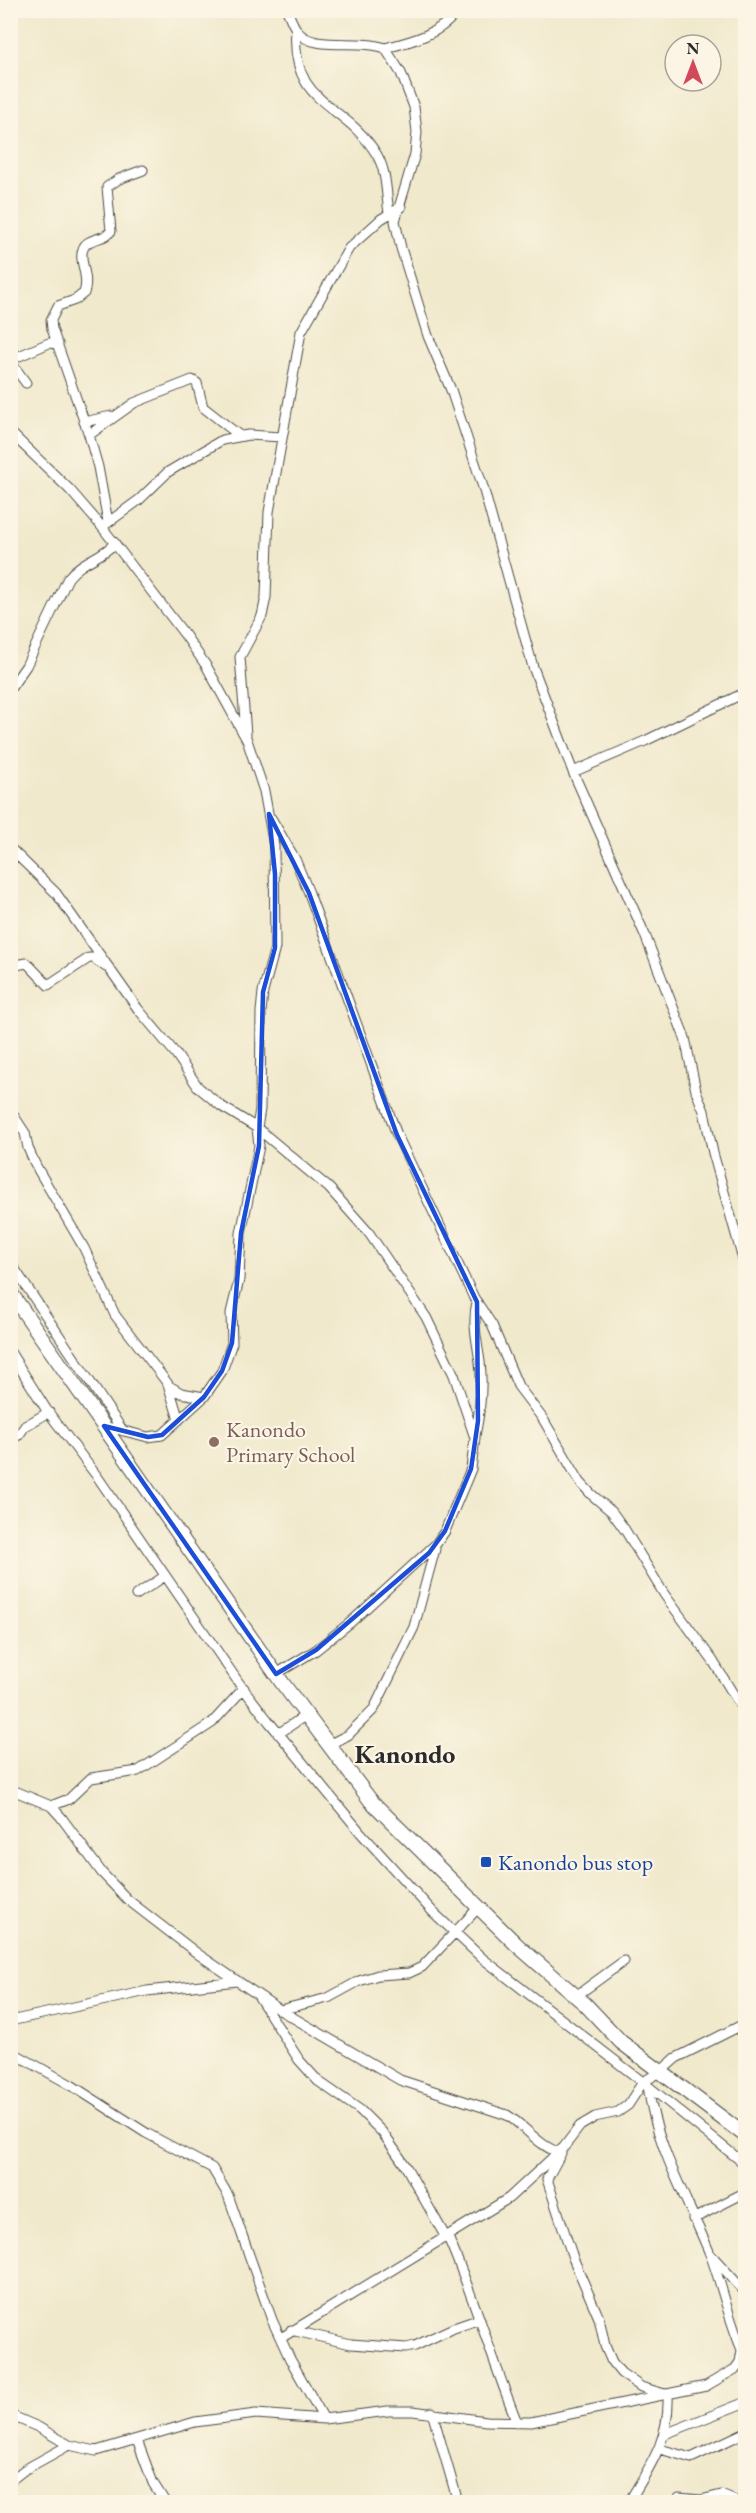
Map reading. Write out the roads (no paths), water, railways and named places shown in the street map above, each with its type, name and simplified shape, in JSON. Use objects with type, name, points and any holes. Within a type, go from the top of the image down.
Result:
[{"type":"highway","points":[[10,1292],[276,1674],[371,1801],[478,1908],[576,1996],[621,2042],[746,2136]]},
{"type":"street","points":[[287,10],[296,29],[297,61],[302,77],[314,93],[357,129],[375,152],[384,177],[389,213]]},
{"type":"street","points":[[296,29],[314,42],[362,42],[385,48],[415,39],[447,24],[457,10]]},
{"type":"street","points":[[385,48],[401,73],[414,107],[416,124],[416,154],[395,221],[401,248],[428,336],[451,390],[470,444],[496,529],[533,667],[573,772],[645,935],[685,1038],[696,1091],[704,1111],[713,1153],[746,1270]]},
{"type":"street","points":[[105,525],[98,467],[52,329],[54,312],[58,306],[81,297],[86,286],[83,249],[87,242],[108,236],[111,231],[107,187],[119,179],[143,170]]},
{"type":"street","points":[[247,741],[240,657],[262,616],[266,597],[269,512],[301,332],[349,248],[389,213],[401,207]]},
{"type":"street","points":[[26,383],[10,361],[49,343],[58,344]]},
{"type":"street","points":[[89,435],[141,399],[195,381],[203,407],[240,436]]},
{"type":"street","points":[[84,422],[114,416]]},
{"type":"street","points":[[10,432],[105,525],[115,543],[185,635],[211,674],[247,741],[264,791],[269,814],[275,874],[275,948],[263,992],[261,1012],[260,1109],[257,1128],[259,1146],[242,1225],[239,1280],[232,1305],[232,1343],[222,1371],[204,1397],[162,1435],[148,1437],[104,1426]]},
{"type":"street","points":[[105,525],[139,500],[168,472],[222,440],[262,434],[282,437]]},
{"type":"street","points":[[10,689],[26,666],[68,578],[77,567],[108,550],[115,543]]},
{"type":"street","points":[[573,772],[655,737],[746,692]]},
{"type":"street","points":[[269,814],[290,849],[309,893],[397,1135],[477,1302],[492,1325],[518,1386],[543,1419],[580,1482],[612,1512],[663,1594],[713,1661],[746,1715]]},
{"type":"street","points":[[10,848],[56,893],[110,970],[176,1054],[198,1087],[221,1106],[257,1128],[329,1188],[363,1227],[426,1317],[454,1375],[475,1438]]},
{"type":"street","points":[[10,966],[27,963],[48,985],[89,958],[93,958],[110,970]]},
{"type":"street","points":[[10,1110],[26,1133],[32,1156],[84,1248],[115,1315],[168,1384],[176,1403],[179,1420]]},
{"type":"street","points":[[10,1262],[123,1431]]},
{"type":"street","points":[[276,1674],[316,1650],[351,1622],[429,1553],[445,1531],[471,1469],[480,1392],[480,1362],[474,1335],[477,1302]]},
{"type":"street","points":[[10,1352],[49,1412],[99,1479],[244,1688],[278,1734],[361,1833],[454,1932],[532,1999],[646,2084],[746,2165]]},
{"type":"street","points":[[168,1384],[181,1393],[204,1397]]},
{"type":"street","points":[[10,1439],[19,1435],[26,1426],[49,1412]]},
{"type":"street","points":[[328,1745],[348,1735],[374,1709],[414,1627],[436,1544]]},
{"type":"street","points":[[136,1595],[165,1576]]},
{"type":"street","points":[[51,1806],[69,1799],[91,1778],[130,1773],[147,1766],[212,1723],[244,1688]]},
{"type":"street","points":[[278,1734],[306,1715]]},
{"type":"street","points":[[10,1789],[51,1806],[115,1888],[144,1913],[280,2010],[400,2080],[507,2115],[522,2124],[545,2147],[562,2149]]},
{"type":"street","points":[[280,2010],[328,1998],[359,1980],[378,1975],[409,1973],[423,1967],[478,1908]]},
{"type":"street","points":[[576,1996],[624,1961]]},
{"type":"street","points":[[10,2021],[147,1991],[237,1980]]},
{"type":"street","points":[[257,1994],[299,2060],[318,2081],[360,2110],[382,2132],[405,2165],[446,2235],[480,2319],[494,2364],[517,2422]]},
{"type":"street","points":[[281,2338],[509,2198],[562,2149],[580,2126],[589,2120],[624,2109],[646,2084],[689,2050],[746,2023]]},
{"type":"street","points":[[10,2051],[146,2133],[212,2168],[228,2195],[260,2290],[290,2359],[324,2419]]},
{"type":"street","points":[[10,2415],[38,2427],[69,2445],[96,2451],[166,2429],[219,2418],[256,2414],[324,2419],[388,2411],[432,2412],[486,2421],[517,2422],[561,2417],[706,2386],[728,2375],[740,2362],[743,2347],[710,2254],[668,2160],[651,2108],[646,2084]]},
{"type":"street","points":[[562,2149],[547,2178],[573,2258],[599,2318],[609,2356],[621,2373],[641,2387],[668,2395]]},
{"type":"street","points":[[693,2219],[746,2192]]},
{"type":"street","points":[[710,2254],[746,2293]]},
{"type":"street","points":[[291,2330],[351,2344],[406,2348],[462,2324],[480,2319]]},
{"type":"street","points":[[629,2502],[660,2449],[668,2419],[668,2395]]},
{"type":"street","points":[[665,2434],[746,2403]]},
{"type":"street","points":[[432,2412],[458,2502]]},
{"type":"street","points":[[660,2449],[691,2458],[746,2432]]},
{"type":"street","points":[[137,2440],[153,2483],[165,2502]]},
{"type":"street","points":[[10,2481],[24,2470],[69,2445]]},
{"type":"street","points":[[679,2498],[701,2500],[721,2495],[735,2501],[746,2500]]},
{"type":"place","name":"Kanondo Primary School","points":[[214,1442]]},
{"type":"place","name":"Kanondo bus stop","points":[[486,1862]]},
{"type":"district","name":"Kanondo","points":[[405,1754]]}]
